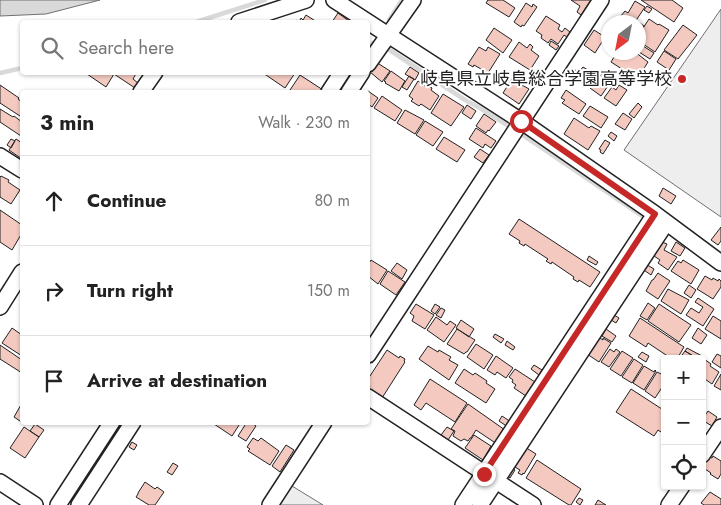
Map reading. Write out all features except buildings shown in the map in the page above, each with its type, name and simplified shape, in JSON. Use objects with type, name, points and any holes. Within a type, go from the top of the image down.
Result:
[{"type":"street","points":[[245,20],[306,0]]},
{"type":"street","points":[[334,0],[358,20]]},
{"type":"street","points":[[370,61],[413,0]]},
{"type":"street","points":[[370,352],[600,0]]},
{"type":"street","points":[[370,30],[388,36],[521,121],[721,263]]},
{"type":"street","points":[[142,90],[153,75]]},
{"type":"street","points":[[330,90],[340,75]]},
{"type":"street","points":[[350,90],[360,75]]},
{"type":"street","points":[[0,156],[20,169]]},
{"type":"street","points":[[463,505],[490,477],[660,218]]},
{"type":"street","points":[[0,307],[20,275]]},
{"type":"street","points":[[370,398],[533,505]]},
{"type":"street","points":[[58,505],[110,425]]},
{"type":"street","points":[[79,505],[131,425]]},
{"type":"street","points":[[270,505],[322,425]]},
{"type":"street","points":[[706,449],[721,427]]},
{"type":"street","points":[[480,505],[490,477]]},
{"type":"street","points":[[0,482],[35,505]]},
{"type":"street","points":[[669,505],[679,490]]},
{"type":"shaded area","points":[[0,0],[100,0],[46,14],[0,16]]},
{"type":"shaded area","points":[[721,9],[721,217],[624,150]]},
{"type":"shaded area","points":[[292,486],[323,505],[280,505]]},
{"type":"waterway","points":[[202,20],[265,0]]},
{"type":"waterway","points":[[389,20],[402,0]]},
{"type":"waterway","points":[[370,48],[373,43]]},
{"type":"waterway","points":[[385,47],[465,100],[507,125]]},
{"type":"waterway","points":[[0,73],[20,68]]},
{"type":"waterway","points":[[524,136],[645,218]]},
{"type":"waterway","points":[[70,505],[114,437]]},
{"type":"place","name":"岐阜県立岐阜総合学園高等学校","points":[[682,79]]},
{"type":"route","points":[[484,474],[655,214],[521,121]]}]
